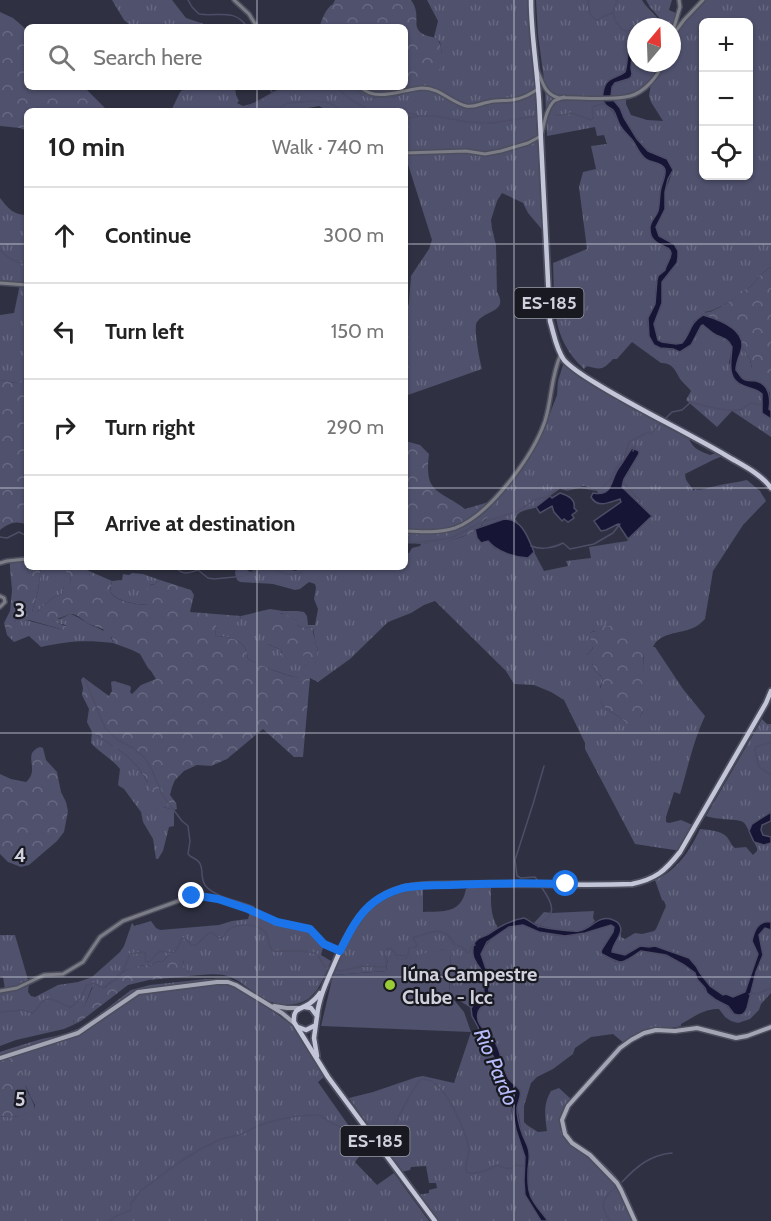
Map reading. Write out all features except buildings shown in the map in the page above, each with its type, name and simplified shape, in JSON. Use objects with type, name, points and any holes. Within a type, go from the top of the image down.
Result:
[{"type":"main road","name":"ES-185","points":[[531,0],[541,135],[550,321],[557,347],[569,364],[579,373],[752,471],[771,488]]},
{"type":"main road","name":"ES-185","points":[[318,1059],[314,1038],[323,989],[356,922],[372,903],[385,895],[414,886],[499,883],[632,884],[658,875],[680,852],[771,691]]},
{"type":"main road","name":"ES-185","points":[[323,989],[316,999],[296,1012],[294,1022],[328,1077],[435,1221]]},
{"type":"main road","points":[[303,1007],[311,1008],[317,1016]]},
{"type":"main road","points":[[297,1026],[303,1030],[309,1029],[316,1023]]},
{"type":"street","points":[[234,0],[249,14],[255,24]]},
{"type":"street","points":[[677,18],[680,7],[679,0]]},
{"type":"street","points":[[681,24],[703,0]]},
{"type":"street","points":[[537,69],[550,95],[564,98],[622,98],[634,95],[646,87],[658,72]]},
{"type":"street","points":[[363,90],[368,94],[376,95],[422,88],[430,89],[470,107],[488,102],[515,100],[538,89]]},
{"type":"street","points":[[408,153],[466,151],[485,154],[501,152],[528,143],[541,135],[553,103],[564,98]]},
{"type":"street","points":[[0,283],[24,285]]},
{"type":"street","points":[[408,531],[428,532],[455,528],[468,522],[490,504],[520,466],[537,438],[550,404],[556,365],[561,354]]},
{"type":"street","points":[[0,563],[24,559]]},
{"type":"street","points":[[0,596],[5,602],[0,607]]},
{"type":"street","points":[[0,991],[17,988],[44,975],[63,974],[83,962],[100,937],[123,921],[192,896],[218,899],[277,922],[310,929],[324,944],[340,951]]},
{"type":"street","points":[[0,1058],[78,1033],[132,995],[148,990],[217,982],[228,982],[282,1013],[297,1026]]},
{"type":"street","points":[[267,1004],[281,1008],[303,1007]]},
{"type":"street","points":[[635,1221],[617,1183],[590,1155],[572,1143],[565,1134],[562,1120],[568,1106],[620,1048],[644,1033],[656,1030],[675,1031],[697,1028],[736,1038],[771,1027]]},
{"type":"green space","points":[[112,0],[172,0],[186,18],[204,24],[129,24]]},
{"type":"green space","points":[[335,0],[411,0],[415,7],[418,28],[421,32],[437,38],[441,48],[441,64],[435,79],[392,98],[365,97],[356,90],[408,90],[408,24],[320,24],[326,11]]},
{"type":"green space","points":[[427,0],[530,0],[539,87],[545,233],[528,213],[523,203],[502,193],[491,220],[496,245],[497,292],[500,303],[476,325],[482,369],[408,395],[408,307],[411,276],[429,249],[432,240],[408,164],[408,108],[323,108],[319,106],[308,108],[172,108],[182,90],[235,90],[239,101],[237,103],[243,106],[258,102],[278,90],[356,90],[365,97],[392,98],[428,82],[437,74],[442,54],[440,42],[434,37],[438,21]]},
{"type":"green space","points":[[536,0],[642,0],[657,18],[627,18],[625,72],[612,78],[606,106],[613,112],[641,153],[647,159],[662,165],[665,171],[660,189],[658,212],[650,231],[654,241],[669,249],[671,254],[669,263],[656,288],[656,302],[648,319],[648,329],[652,343],[656,347],[676,351],[696,336],[703,325],[714,334],[727,340],[732,347],[729,363],[744,386],[762,394],[762,413],[771,419],[771,437],[732,411],[717,427],[686,400],[691,391],[673,368],[661,363],[632,342],[617,359],[613,359],[604,367],[587,366],[584,369],[565,345],[556,320],[553,263],[587,249],[579,187],[583,172],[596,169],[591,146],[607,144],[604,135],[597,136],[595,127],[547,136],[545,87]]},
{"type":"green space","points":[[646,0],[672,0],[669,10],[678,14],[677,18],[660,18]]},
{"type":"green space","points":[[706,0],[771,0],[771,267],[734,299],[714,310],[703,312],[703,315],[694,321],[682,343],[661,342],[658,340],[653,324],[662,303],[662,282],[677,262],[678,251],[659,235],[656,226],[665,209],[665,192],[673,170],[637,138],[612,98],[611,92],[615,83],[628,79],[632,72],[681,72],[681,25]],"holes":[[[651,83],[649,96],[651,102],[663,121],[647,120],[631,115],[626,104],[626,97]]]},
{"type":"green space","points":[[0,12],[13,18],[24,27],[24,90],[87,90],[105,108],[24,108],[24,130],[0,126]]},
{"type":"green space","points":[[0,198],[8,208],[24,215],[24,382],[21,383],[0,381],[0,315],[14,313],[20,284],[0,282]]},
{"type":"green space","points":[[771,267],[771,373],[754,374],[740,338],[716,319],[703,315],[703,312],[712,311],[736,297]]},
{"type":"green space","points":[[742,346],[752,368],[760,373],[771,373],[771,411],[769,410],[770,393],[760,383],[743,379],[736,369]]},
{"type":"green space","points":[[564,362],[580,374],[687,434],[698,450],[710,455],[719,452],[723,456],[685,474],[686,480],[694,491],[747,480],[760,491],[766,501],[743,525],[713,571],[705,619],[693,628],[660,639],[653,647],[705,716],[680,794],[674,792],[666,817],[666,822],[669,823],[681,820],[695,826],[681,851],[635,844],[585,749],[585,743],[564,700],[534,685],[514,684],[506,671],[435,601],[388,622],[350,659],[318,682],[262,666],[248,659],[247,652],[237,640],[215,636],[217,622],[240,619],[241,616],[270,609],[304,612],[308,625],[315,625],[318,609],[314,599],[315,584],[309,582],[295,590],[273,584],[240,582],[237,580],[236,570],[246,570],[252,573],[257,570],[408,570],[408,553],[412,548],[421,544],[456,539],[476,530],[477,538],[488,541],[494,548],[519,557],[534,552],[544,571],[568,566],[566,561],[591,558],[589,547],[627,541],[652,516],[622,487],[624,479],[639,454],[630,452],[618,469],[608,491],[599,494],[596,490],[584,486],[561,488],[537,507],[518,514],[515,519],[518,523],[503,520],[481,526],[487,517],[492,501],[507,487],[542,434],[557,395],[558,381]],"holes":[[[281,613],[297,621],[297,625],[301,627],[313,628],[318,648],[315,664],[306,668],[304,653],[281,653],[282,650],[267,644]],[[602,626],[610,627],[635,640],[644,658],[642,713],[639,717],[626,723],[601,703],[600,687],[603,679],[595,671],[586,655],[593,646],[589,636],[591,632]]]},
{"type":"green space","points":[[0,381],[24,382],[24,524],[13,523],[0,530]]},
{"type":"green space","points":[[408,442],[420,445],[429,454],[429,477],[431,484],[440,493],[465,509],[492,501],[494,504],[492,514],[470,534],[446,542],[408,543]]},
{"type":"green space","points":[[24,557],[24,570],[41,570],[32,612],[37,612],[52,598],[62,594],[64,585],[69,585],[71,579],[66,570],[87,570],[112,581],[113,595],[127,602],[148,604],[143,600],[148,586],[160,580],[191,590],[194,595],[190,612],[241,616],[237,622],[217,623],[215,636],[237,640],[247,652],[248,659],[261,665],[288,675],[310,678],[303,757],[294,757],[263,729],[227,759],[211,766],[197,765],[184,771],[175,780],[170,795],[177,809],[163,807],[155,800],[138,767],[126,755],[92,732],[87,722],[89,709],[82,695],[81,680],[83,677],[109,696],[112,691],[111,682],[130,686],[132,694],[141,685],[156,679],[140,654],[113,643],[112,638],[105,636],[103,629],[89,624],[74,614],[53,621],[68,627],[64,630],[29,620],[24,622],[18,618],[8,636],[4,623],[10,611],[12,590],[10,561]]},
{"type":"green space","points":[[41,570],[67,570],[71,578],[70,583],[64,586],[62,594],[52,598],[37,612],[32,612]]},
{"type":"green space","points":[[132,573],[160,580],[150,585],[148,604],[122,600],[111,592],[112,581],[122,580],[123,574]]},
{"type":"green space","points":[[278,613],[297,621],[297,625],[301,627],[313,628],[318,648],[316,663],[311,670],[306,669],[303,653],[282,657],[282,650],[267,644],[272,621]]},
{"type":"green space","points":[[70,614],[103,630],[113,643],[77,642],[41,647],[29,636],[14,642],[8,636],[13,623],[18,618],[64,630],[66,625],[52,622]]},
{"type":"green space","points":[[602,626],[613,626],[625,630],[643,650],[642,689],[645,708],[638,720],[628,725],[601,703],[599,692],[603,679],[586,658],[593,647],[588,633]]},
{"type":"green space","points":[[762,719],[767,724],[771,724],[771,812],[752,824],[749,831],[741,821],[706,816]]},
{"type":"green space","points":[[92,732],[126,755],[138,767],[163,807],[174,810],[174,826],[169,827],[163,851],[158,859],[156,859],[153,839],[143,822],[141,812],[124,789],[118,785],[120,769],[91,743]]},
{"type":"green space","points":[[40,747],[43,748],[46,760],[57,772],[68,811],[64,832],[57,841],[29,865],[21,867],[8,862],[0,854],[0,774],[26,782],[32,772],[32,754]]},
{"type":"green space","points":[[700,829],[723,834],[735,848],[746,847],[753,855],[757,851],[754,842],[764,845],[771,843],[771,922],[766,921],[752,941],[758,954],[746,991],[733,997],[724,995],[710,986],[689,959],[659,947],[640,946],[626,955],[612,952],[621,933],[621,937],[625,939],[635,933],[642,934],[656,929],[666,906],[655,880],[670,871],[682,859]]},
{"type":"green space","points":[[472,886],[491,887],[492,913],[498,928],[475,942],[482,971],[484,993],[471,1008],[449,994],[451,955],[442,949],[420,956],[387,961],[386,971],[333,975],[355,929],[375,906],[404,892],[423,888],[423,912],[450,910],[460,903],[466,889]]},
{"type":"green space","points":[[251,908],[264,915],[314,929],[324,944],[321,955],[331,961],[318,988],[308,999],[294,1004],[277,1004],[262,998],[239,981],[226,975],[189,976],[189,972],[182,967],[184,961],[170,954],[162,962],[158,961],[150,966],[137,966],[125,971],[105,988],[92,987],[73,1025],[0,1046],[0,990],[5,989],[3,977],[0,976],[0,935],[15,935],[29,983],[28,992],[35,997],[58,985],[92,977],[120,952],[132,923],[134,926],[151,921],[160,930],[219,925],[248,919]]},
{"type":"green space","points":[[594,911],[595,921],[587,928],[578,931],[556,929],[534,923],[544,912]]},
{"type":"green space","points":[[523,925],[564,936],[612,925],[615,927],[602,954],[616,962],[641,951],[654,952],[671,958],[686,965],[710,996],[738,1015],[743,1014],[747,1008],[763,955],[759,935],[765,928],[771,930],[771,993],[750,1019],[738,1023],[725,1017],[719,1009],[714,1009],[700,1014],[681,1026],[646,1031],[625,1044],[613,1034],[591,1037],[575,1048],[573,1054],[531,1083],[524,1106],[524,1122],[538,1132],[547,1131],[545,1116],[547,1101],[551,1091],[559,1088],[572,1100],[564,1119],[569,1137],[599,1159],[617,1177],[638,1221],[548,1221],[539,1211],[529,1193],[529,1154],[517,1106],[518,1087],[508,1079],[498,1047],[482,1028],[477,1015],[482,1006],[489,1002],[490,993],[481,954],[488,942],[503,930]]},
{"type":"green space","name":"Iúna Campestre Clube - Icc","points":[[442,949],[450,951],[451,955],[449,994],[464,1012],[471,1032],[321,1026],[333,975],[386,971],[390,958],[404,959]]},
{"type":"green space","points":[[175,953],[184,958],[183,967],[189,972],[189,976],[149,980],[128,985],[73,1025],[74,1012],[85,1005],[94,984],[105,988],[113,978],[132,967],[150,966],[158,961],[162,962],[170,954]]},
{"type":"green space","points":[[221,979],[230,982],[291,1024],[324,1077],[318,1082],[365,1149],[355,1162],[377,1185],[394,1173],[429,1221],[0,1221],[0,1116],[23,1115],[32,1111],[35,1105],[26,1086],[0,1057],[0,1052],[74,1031],[131,990],[150,985]]},
{"type":"green space","points":[[471,1032],[480,1032],[496,1061],[497,1074],[507,1088],[507,1099],[525,1157],[525,1195],[541,1221],[438,1221],[418,1195],[429,1193],[429,1190],[437,1188],[436,1183],[429,1183],[426,1166],[411,1167],[410,1170],[401,1172],[349,1098],[423,1076],[454,1083]]},
{"type":"green space","points":[[14,1055],[35,1109],[23,1115],[4,1117],[0,1116],[0,1057]]},
{"type":"shaded area","points":[[627,61],[627,72],[632,72],[631,77],[615,83],[611,97],[620,108],[637,139],[648,151],[667,159],[673,170],[665,192],[665,209],[656,227],[659,236],[674,244],[678,257],[677,263],[662,282],[662,303],[654,324],[658,340],[682,343],[695,321],[703,315],[734,329],[742,346],[736,370],[744,379],[764,385],[770,400],[771,419],[762,413],[762,394],[734,379],[731,370],[732,347],[726,339],[703,325],[691,345],[680,352],[654,345],[649,336],[648,318],[655,304],[658,276],[665,270],[671,255],[670,250],[653,239],[650,227],[658,211],[665,170],[642,155],[620,125],[613,110],[603,101],[605,84],[625,72]]},
{"type":"shaded area","points":[[632,448],[639,451],[639,454],[624,479],[622,487],[652,516],[628,539],[618,524],[601,531],[594,521],[621,502],[620,499],[601,504],[591,497],[593,493],[604,493],[608,490]]},
{"type":"shaded area","points":[[560,493],[572,500],[577,511],[572,515],[574,518],[568,522],[564,519],[562,521],[552,506],[540,513],[536,507],[550,496],[552,498]]},
{"type":"shaded area","points":[[504,519],[515,522],[524,530],[534,552],[528,558],[506,553],[488,541],[481,543],[477,538],[475,529]]},
{"type":"shaded area","points":[[771,812],[771,821],[762,825],[761,830],[763,835],[771,837],[771,843],[764,845],[754,842],[749,831],[752,824]]},
{"type":"shaded area","points":[[524,918],[539,926],[576,931],[584,930],[599,920],[614,920],[621,929],[612,952],[625,955],[640,946],[655,946],[689,958],[710,986],[723,995],[733,997],[745,992],[758,954],[752,941],[755,930],[760,924],[771,922],[771,930],[765,928],[759,935],[763,955],[747,1008],[740,1015],[734,1014],[728,1006],[707,993],[695,973],[666,955],[641,951],[629,959],[618,962],[602,954],[602,949],[613,932],[614,927],[611,925],[565,936],[539,932],[523,925],[509,927],[487,942],[481,954],[487,972],[490,1000],[481,1007],[478,1021],[496,1043],[508,1078],[520,1091],[517,1112],[529,1151],[530,1194],[548,1221],[541,1221],[525,1195],[525,1157],[512,1108],[507,1099],[507,1088],[497,1074],[496,1061],[481,1036],[471,1008],[484,993],[483,975],[473,954],[475,942],[506,924]]},
{"type":"waterway","points":[[188,0],[199,14],[232,15],[244,24]]},
{"type":"waterway","points":[[588,0],[593,18],[599,20],[612,13]]},
{"type":"waterway","points":[[617,0],[613,13],[622,30],[627,31]]},
{"type":"waterway","points":[[246,108],[278,90]]},
{"type":"waterway","points":[[339,90],[368,108]]},
{"type":"waterway","points":[[280,108],[288,103],[314,101],[330,103],[338,108]]},
{"type":"waterway","points":[[555,115],[571,113],[591,120],[593,118],[592,107],[605,103]]},
{"type":"waterway","points":[[408,113],[418,116]]},
{"type":"waterway","points":[[408,118],[435,116],[467,122],[492,123],[537,116]]},
{"type":"waterway","points":[[0,250],[12,260],[24,263]]},
{"type":"waterway","points":[[664,420],[672,412],[682,410],[691,402],[731,410],[742,409],[751,403],[761,405]]},
{"type":"waterway","points":[[408,543],[451,538],[478,524],[518,511],[536,499],[547,497],[560,488],[567,490],[580,487],[595,490],[602,488],[624,459],[629,442],[648,432],[651,434],[661,423]]},
{"type":"waterway","points":[[633,451],[637,438]]},
{"type":"waterway","points":[[623,482],[640,503]]},
{"type":"waterway","points":[[531,546],[547,548],[563,543],[570,549],[594,544],[613,533],[620,524]]},
{"type":"waterway","points":[[0,537],[7,538],[19,532],[24,534]]},
{"type":"waterway","points":[[178,570],[184,573],[198,570]]},
{"type":"waterway","points":[[198,570],[208,578],[214,579],[244,576],[256,570]]},
{"type":"waterway","points":[[273,570],[287,574],[297,574],[303,570]]},
{"type":"waterway","points":[[85,680],[105,728],[118,740],[144,757],[163,796],[188,826],[190,841],[188,854],[200,864],[205,885],[214,893],[254,907]]},
{"type":"waterway","points":[[771,742],[756,747],[755,751],[759,767],[771,775]]},
{"type":"waterway","points":[[538,881],[535,877],[517,876],[515,860],[544,766]]},
{"type":"waterway","points":[[538,927],[552,910],[542,888]]},
{"type":"waterway","points":[[253,914],[257,926]]},
{"type":"waterway","points":[[0,1012],[23,1010],[33,1013],[46,999],[71,1007],[81,998],[86,986],[94,983],[103,988],[117,978],[130,954],[144,952],[145,961],[149,962],[160,951],[174,953],[182,938],[191,945],[196,945],[209,933],[222,938],[228,930],[242,925],[263,930],[273,951],[312,952],[317,955],[324,966],[341,971],[362,966],[384,967],[387,963],[385,950],[391,948],[396,955],[407,956],[409,948],[417,945],[413,938],[431,932],[447,934],[455,945],[461,946],[468,953],[471,946],[475,945]]},
{"type":"waterway","points":[[749,994],[771,988]]},
{"type":"waterway","points":[[383,1146],[418,1083],[426,1079],[435,1083],[442,1090],[464,1132],[469,1149],[466,1172],[478,1173],[497,1165],[507,1168],[516,1165],[524,1166]]},
{"type":"waterway","points":[[109,1221],[131,1210],[131,1204],[139,1192],[199,1150],[221,1139],[240,1135],[273,1121],[296,1116],[320,1115],[331,1123],[351,1131],[374,1152],[379,1151]]},
{"type":"waterway","points":[[622,1182],[644,1162],[672,1153]]},
{"type":"waterway","points":[[610,1221],[603,1206],[605,1199],[616,1187]]},
{"type":"place","name":"Iúna Campestre Clube - Icc","points":[[390,985]]},
{"type":"route","points":[[192,896],[218,899],[277,922],[310,929],[324,944],[340,951],[356,922],[372,903],[395,891],[414,886],[455,884],[566,884]]},
{"type":"water label","name":"Rio Pardo","points":[[496,1067]]}]
